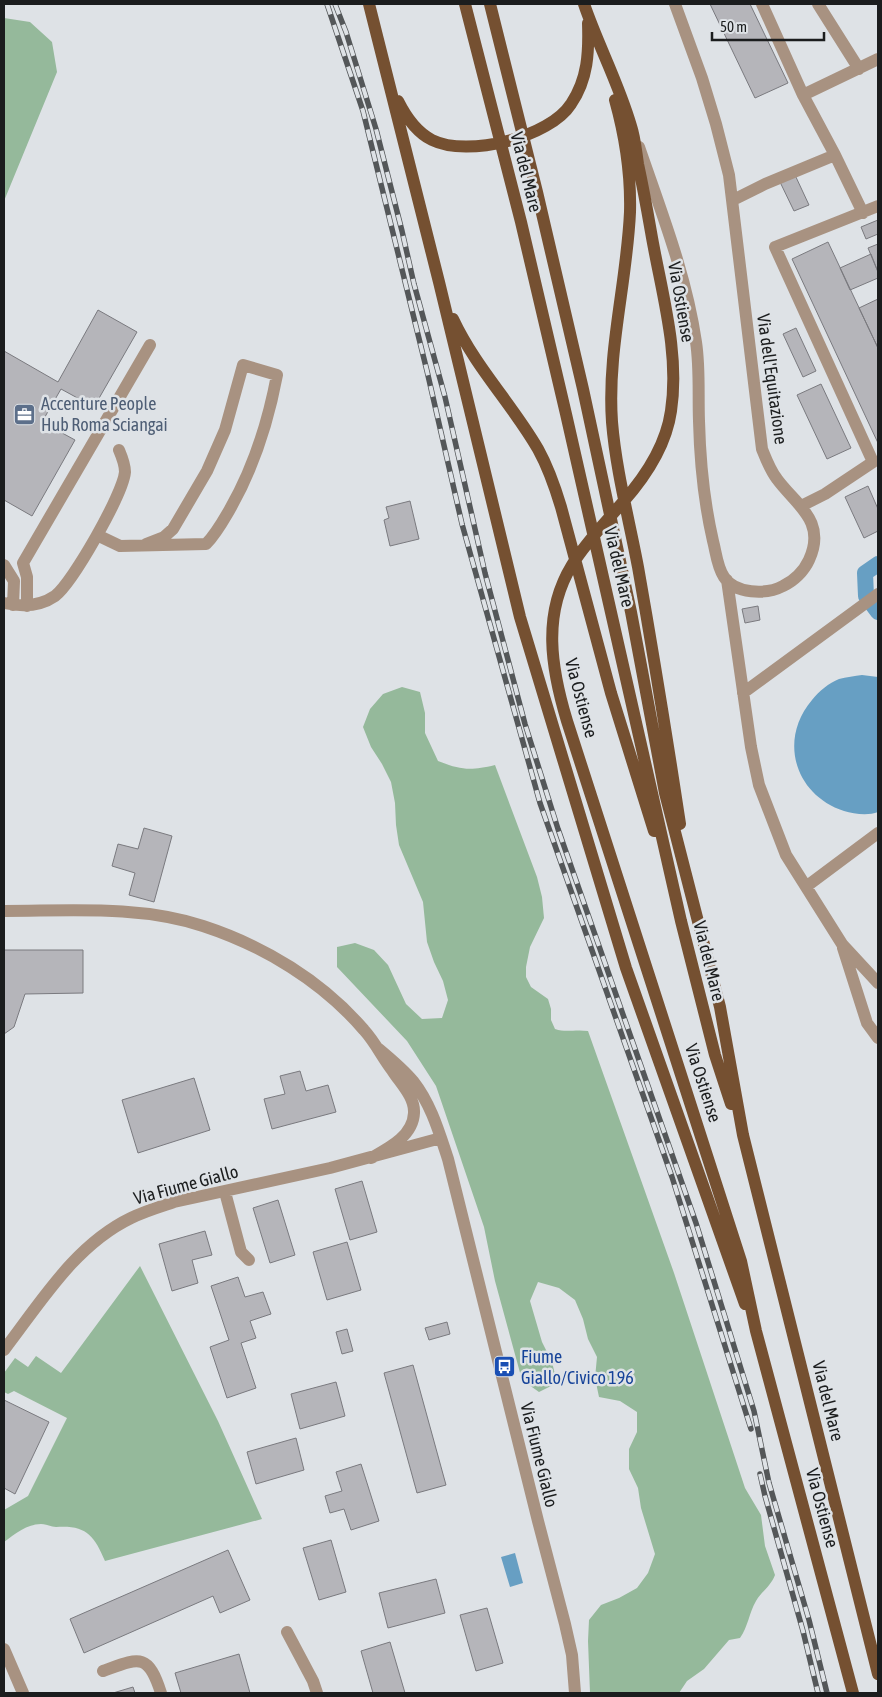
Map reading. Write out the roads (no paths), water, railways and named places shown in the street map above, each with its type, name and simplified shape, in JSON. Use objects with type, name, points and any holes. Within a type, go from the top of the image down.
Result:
[{"type":"main road","name":"Via Ostiense","points":[[369,4],[520,617],[551,724],[626,968],[736,1281],[756,1331]]},
{"type":"main road","name":"Via del Mare","points":[[465,4],[521,222],[562,395],[681,921],[715,1055],[743,1135]]},
{"type":"main road","name":"Via del Mare","points":[[490,4],[581,380],[630,612],[665,793],[720,1007],[743,1135],[878,1674]]},
{"type":"main road","name":"Via Ostiense","points":[[586,9],[632,128],[668,324],[674,364],[673,396],[669,423],[660,449],[645,475],[592,538],[566,575],[556,605],[551,635],[553,667],[560,697],[733,1231],[745,1275],[756,1331],[853,1693]]},
{"type":"main road","points":[[388,82],[409,120],[424,136],[449,146],[470,148],[541,130],[561,117],[581,87],[588,53],[586,9]]},
{"type":"main road","points":[[610,68],[612,90],[624,141],[630,193],[628,233],[613,363],[611,399],[613,434],[657,678],[689,888]]},
{"type":"main road","points":[[439,282],[453,318],[470,352],[532,440],[553,481],[617,712],[681,921]]},
{"type":"street","name":"Via dell'Equitazione","points":[[675,4],[700,70],[727,165],[733,200],[762,449],[776,478],[809,518],[814,534],[810,558],[801,573],[781,588],[765,591],[743,589],[727,580]]},
{"type":"street","points":[[762,4],[803,95],[835,155],[862,213]]},
{"type":"street","points":[[818,4],[859,68]]},
{"type":"street","points":[[803,95],[878,59]]},
{"type":"street","points":[[632,128],[672,243],[689,303],[698,358],[700,459],[711,532],[718,561],[722,573],[727,580],[750,747],[759,785],[786,855],[842,944],[878,983]]},
{"type":"street","points":[[733,200],[765,184],[835,155]]},
{"type":"street","points":[[801,506],[825,494],[873,462],[775,247],[878,206]]},
{"type":"street","points":[[27,606],[27,577],[23,563],[150,345]]},
{"type":"street","points":[[97,535],[120,546],[206,544],[215,533],[242,486],[256,456],[271,405],[277,375],[243,365],[225,430],[207,471],[173,529],[164,537],[146,544]]},
{"type":"street","points":[[4,565],[14,581],[8,604],[27,606],[38,604],[56,595],[70,579],[115,501],[125,473],[124,460],[119,450]]},
{"type":"street","points":[[743,693],[878,594]]},
{"type":"street","points":[[806,886],[878,833]]},
{"type":"street","name":"Via Fiume Giallo","points":[[4,911],[129,912],[161,916],[202,926],[257,948],[305,977],[348,1012],[364,1029],[379,1049],[414,1106],[411,1125],[401,1139],[371,1158]]},
{"type":"street","points":[[842,944],[868,1023],[878,1038]]},
{"type":"street","name":"Via Fiume Giallo","points":[[379,1049],[419,1089],[429,1107],[452,1172],[565,1624],[572,1655],[575,1693]]},
{"type":"street","name":"Via Fiume Giallo","points":[[4,1350],[65,1271],[80,1255],[102,1236],[130,1218],[152,1209],[371,1158],[441,1138]]},
{"type":"street","points":[[225,1192],[241,1252],[249,1260]]},
{"type":"street","points":[[287,1632],[313,1681],[317,1693]]},
{"type":"street","points":[[4,1649],[23,1693]]},
{"type":"street","points":[[103,1671],[129,1662],[143,1663],[152,1669],[161,1693]]},
{"type":"street","points":[[11,1665],[12,1693]]},
{"type":"water","points":[[862,675],[878,677],[878,812],[857,814],[844,811],[827,803],[814,793],[803,779],[797,764],[794,748],[796,732],[802,716],[815,697],[824,688],[839,679]]},
{"type":"water","points":[[515,1553],[523,1583],[510,1587],[501,1557]]},
{"type":"waterway","points":[[878,564],[865,573],[866,596],[878,612]]},
{"type":"railway","points":[[327,4],[363,111],[427,371],[462,524],[540,803],[672,1177],[751,1429]]},
{"type":"railway","points":[[335,4],[346,32],[376,129],[414,284],[445,397],[485,573],[525,724],[558,829],[696,1223],[754,1411],[769,1483],[809,1620],[827,1693]]},
{"type":"railway","points":[[760,1474],[818,1693]]},
{"type":"place","name":"Accenture People Hub Roma Sciangai","points":[[25,414]]},
{"type":"place","name":"Fiume Giallo/Civico 196","points":[[505,1367]]}]
